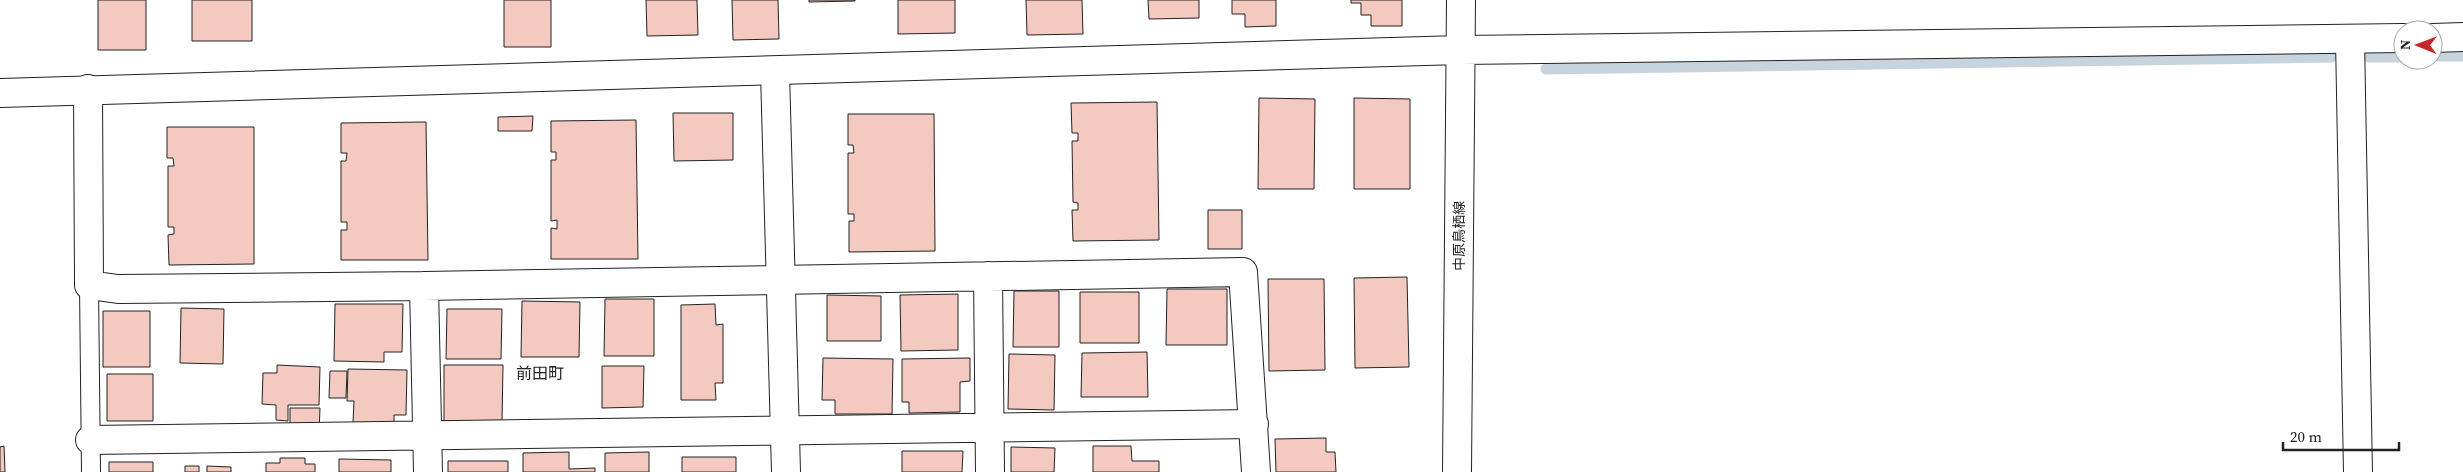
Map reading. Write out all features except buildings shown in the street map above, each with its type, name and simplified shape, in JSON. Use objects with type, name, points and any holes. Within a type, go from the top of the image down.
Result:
[{"type":"street","name":"中原鳥栖線","points":[[1457,472],[1460,0]]},
{"type":"street","points":[[2443,38],[2463,37]]},
{"type":"street","points":[[0,93],[88,89],[775,72],[1460,50],[2393,38]]},
{"type":"street","points":[[2350,39],[2358,472]]},
{"type":"street","points":[[775,72],[786,472]]},
{"type":"street","points":[[88,89],[89,285],[118,289],[424,286],[1243,272],[1256,472]]},
{"type":"street","points":[[988,276],[990,472]]},
{"type":"street","points":[[424,286],[428,472]]},
{"type":"street","points":[[90,440],[427,437],[1254,424]]},
{"type":"lane","points":[[89,285],[91,472]]},
{"type":"waterway","points":[[2443,56],[2463,56]]},
{"type":"waterway","points":[[1546,69],[2332,57]]},
{"type":"waterway","points":[[2369,57],[2393,57]]},
{"type":"district","name":"前田町","points":[[540,373]]}]
